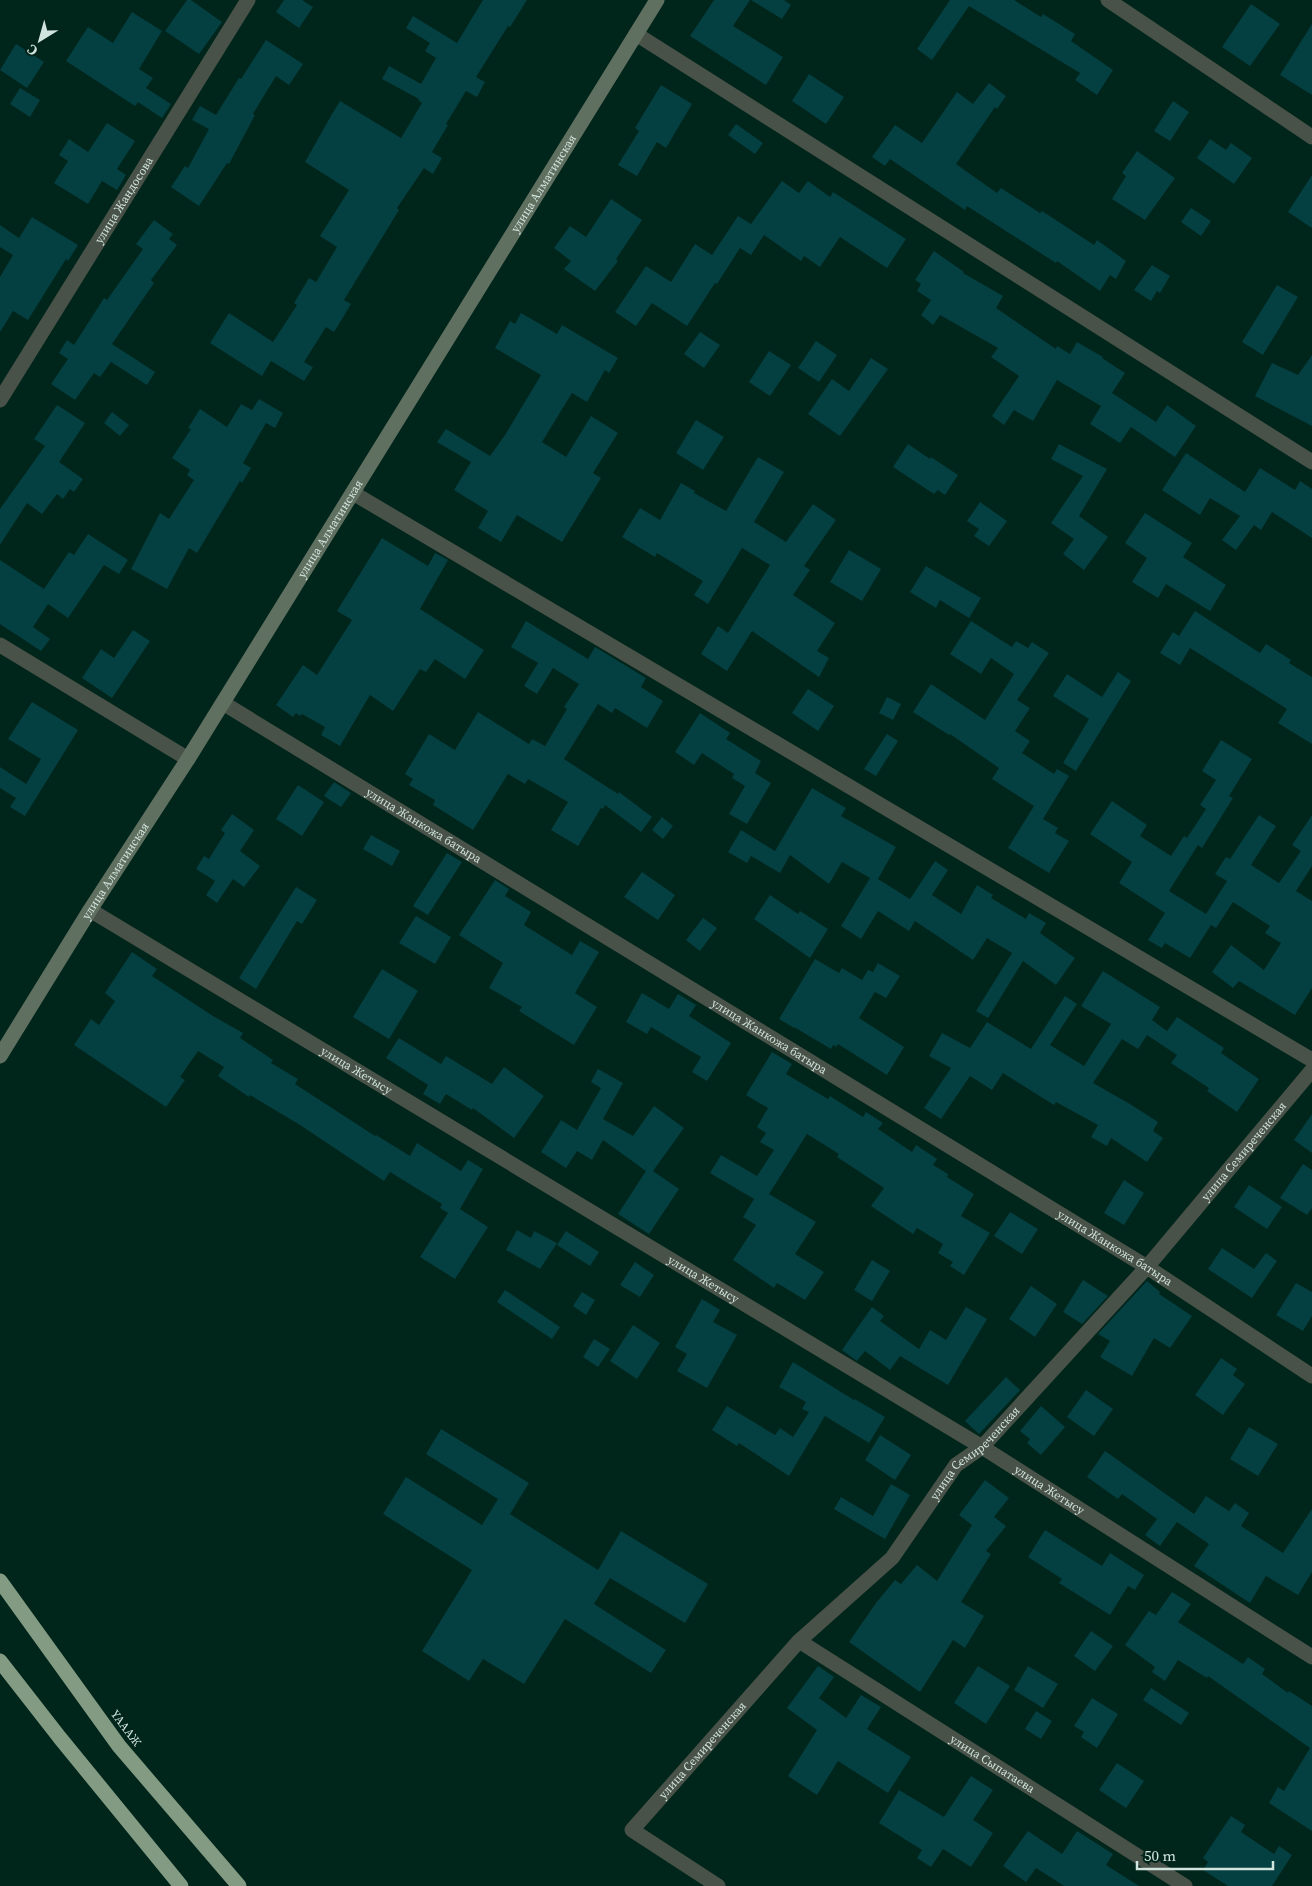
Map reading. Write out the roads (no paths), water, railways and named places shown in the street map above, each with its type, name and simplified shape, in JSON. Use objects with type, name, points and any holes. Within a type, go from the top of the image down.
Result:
[{"type":"highway","name":"ҮАААЖ","points":[[0,1581],[119,1746],[239,1886]]},
{"type":"highway","points":[[0,1661],[60,1738],[181,1886]]},
{"type":"street","name":"улица Жандосова","points":[[0,400],[248,0]]},
{"type":"street","name":"улица Алматинская","points":[[0,1056],[90,910],[223,703],[657,0]]},
{"type":"street","points":[[1108,0],[1312,137]]},
{"type":"street","points":[[636,34],[1312,462]]},
{"type":"street","points":[[353,493],[1312,1060]]},
{"type":"street","points":[[0,645],[188,759]]},
{"type":"street","name":"улица Жанкожа батыра","points":[[223,703],[1146,1267],[1312,1376]]},
{"type":"street","name":"улица Жетысу","points":[[90,910],[982,1447],[1312,1657]]},
{"type":"street","name":"улица Семиреченская","points":[[718,1886],[632,1830],[799,1641],[892,1558],[956,1465],[982,1447],[1146,1267],[1312,1070]]},
{"type":"street","name":"улица Сыпатаева","points":[[799,1641],[1185,1886]]}]
